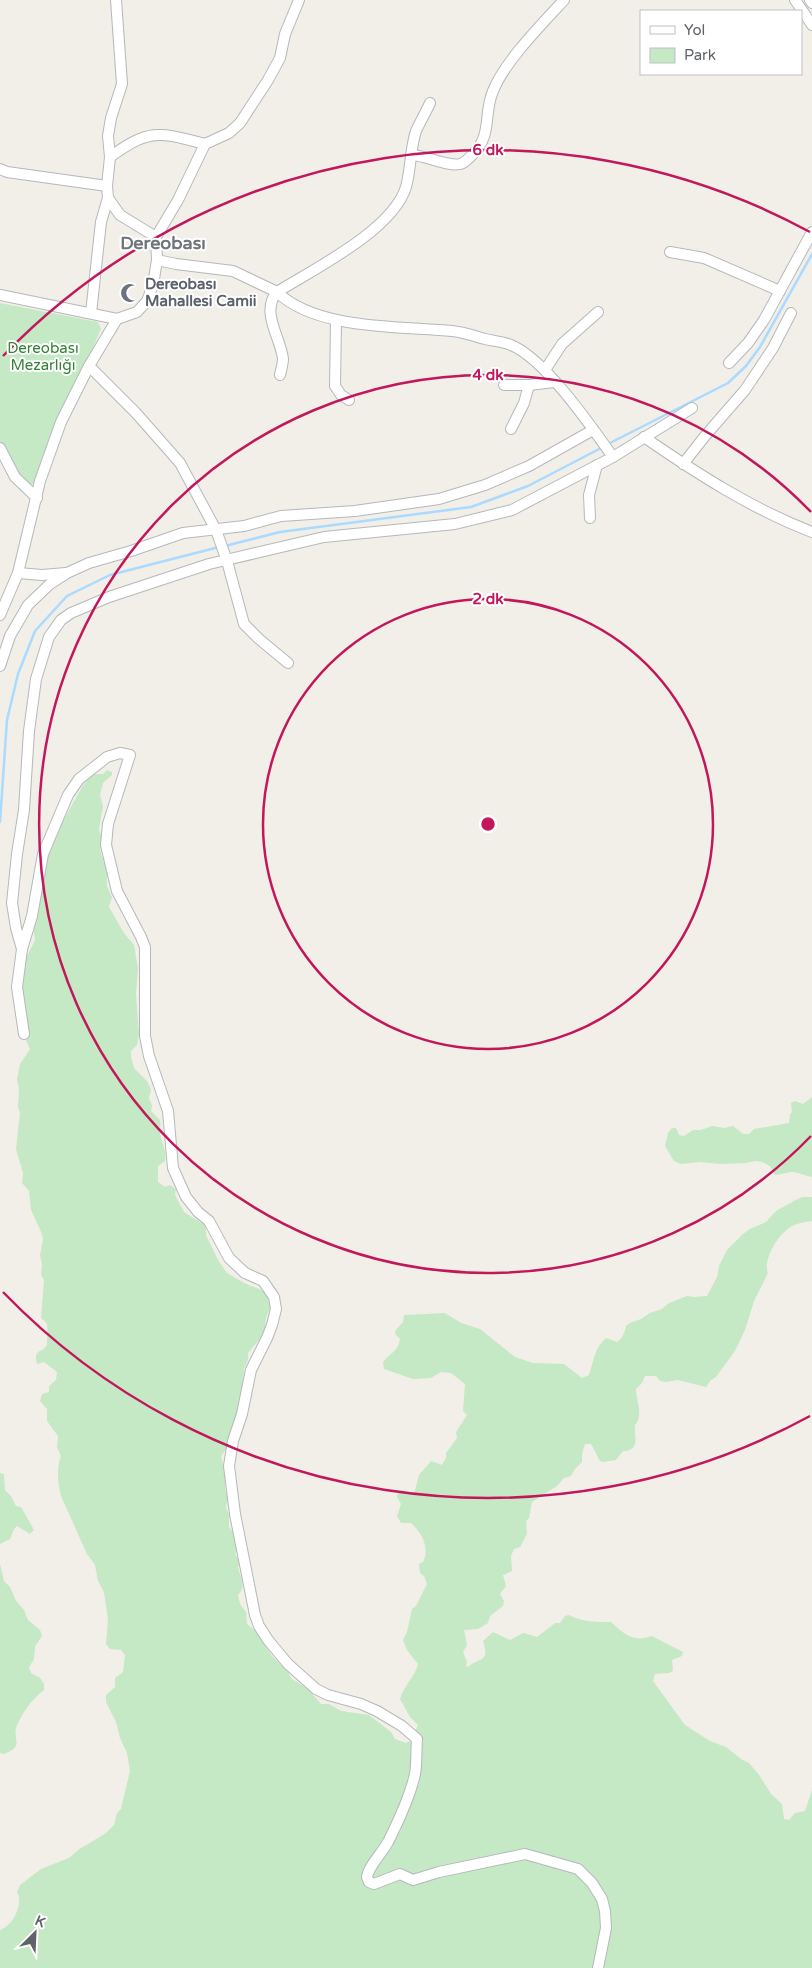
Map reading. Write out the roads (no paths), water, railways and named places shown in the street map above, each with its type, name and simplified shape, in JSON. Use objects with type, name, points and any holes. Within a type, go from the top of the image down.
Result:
[{"type":"street","points":[[91,313],[101,222],[108,198],[107,186],[110,157],[108,136],[111,118],[122,84],[116,0]]},
{"type":"street","points":[[0,295],[117,319],[137,312],[147,301],[153,285],[157,260],[156,237],[178,200],[205,144],[230,132],[240,123],[280,58],[286,34],[299,0]]},
{"type":"street","points":[[411,155],[421,155],[459,164],[466,161],[477,150],[485,138],[488,111],[493,91],[506,68],[564,0]]},
{"type":"street","points":[[802,10],[812,25]]},
{"type":"street","points":[[280,374],[283,361],[271,310],[273,297],[277,292],[370,234],[400,201],[406,188],[416,132],[430,103]]},
{"type":"street","points":[[110,157],[130,142],[149,134],[173,135],[205,144]]},
{"type":"street","points":[[0,169],[8,172],[107,186]]},
{"type":"street","points":[[108,198],[120,215],[156,237]]},
{"type":"street","points":[[729,363],[748,343],[780,291],[812,232]]},
{"type":"street","points":[[670,252],[704,258],[780,291]]},
{"type":"street","points":[[157,260],[233,271],[277,292],[309,312],[336,321],[455,332],[511,345],[524,352],[545,370],[613,457]]},
{"type":"street","points":[[545,370],[562,344],[598,312]]},
{"type":"street","points":[[683,464],[745,390],[773,348],[791,313]]},
{"type":"street","points":[[0,615],[18,573],[40,482],[61,422],[89,366],[117,319]]},
{"type":"street","points":[[336,321],[335,386],[341,395],[348,400]]},
{"type":"street","points":[[89,366],[136,412],[180,463],[216,530],[227,560],[244,624],[288,663]]},
{"type":"street","points":[[504,385],[554,382]]},
{"type":"street","points":[[511,429],[524,403],[529,385]]},
{"type":"street","points":[[22,949],[12,903],[24,810],[32,709],[36,679],[50,637],[61,620],[109,597],[209,564],[324,537],[455,524],[512,510],[613,457],[692,408]]},
{"type":"street","points":[[0,666],[10,636],[28,604],[50,584],[67,572],[89,563],[132,551],[183,533],[244,526],[281,516],[355,511],[439,499],[485,485],[529,466],[593,430]]},
{"type":"street","points":[[644,437],[683,464],[784,521],[812,532]]},
{"type":"street","points":[[0,448],[15,477],[37,498]]},
{"type":"street","points":[[590,518],[589,495],[597,465]]},
{"type":"street","points":[[18,573],[42,575],[67,572]]},
{"type":"street","points":[[24,1034],[17,987],[22,949],[32,916],[43,854],[68,796],[80,779],[106,757],[120,753],[130,755],[108,824],[106,845],[117,891],[142,937],[145,947],[145,1036],[149,1056],[168,1111],[174,1168],[186,1197],[198,1212],[209,1221],[229,1258],[246,1273],[263,1281],[270,1290],[276,1309],[267,1338],[251,1370],[242,1414],[233,1441],[229,1466],[235,1514],[248,1586],[259,1626],[288,1664],[316,1689],[328,1695],[361,1704],[377,1711],[402,1726],[417,1739],[415,1773],[408,1795],[384,1850],[370,1867],[367,1877],[369,1882],[374,1884],[400,1874],[413,1880],[439,1872],[525,1854],[578,1869],[592,1883],[602,1899],[605,1911],[606,1928],[598,1968]]},
{"type":"waterway","points":[[608,444],[728,383],[746,366],[760,347],[812,254]]},
{"type":"waterway","points":[[225,546],[280,532],[471,507],[528,486],[603,447]]},
{"type":"waterway","points":[[0,822],[7,720],[18,674],[35,631],[67,596],[110,575],[219,547]]},
{"type":"place","name":"Dereobası Mahallesi Camii","points":[[130,293]]},
{"type":"district","name":"Dereobası","points":[[163,243]]},
{"type":"park label","name":"Dereobası Mezarlığı","points":[[43,356]]}]
